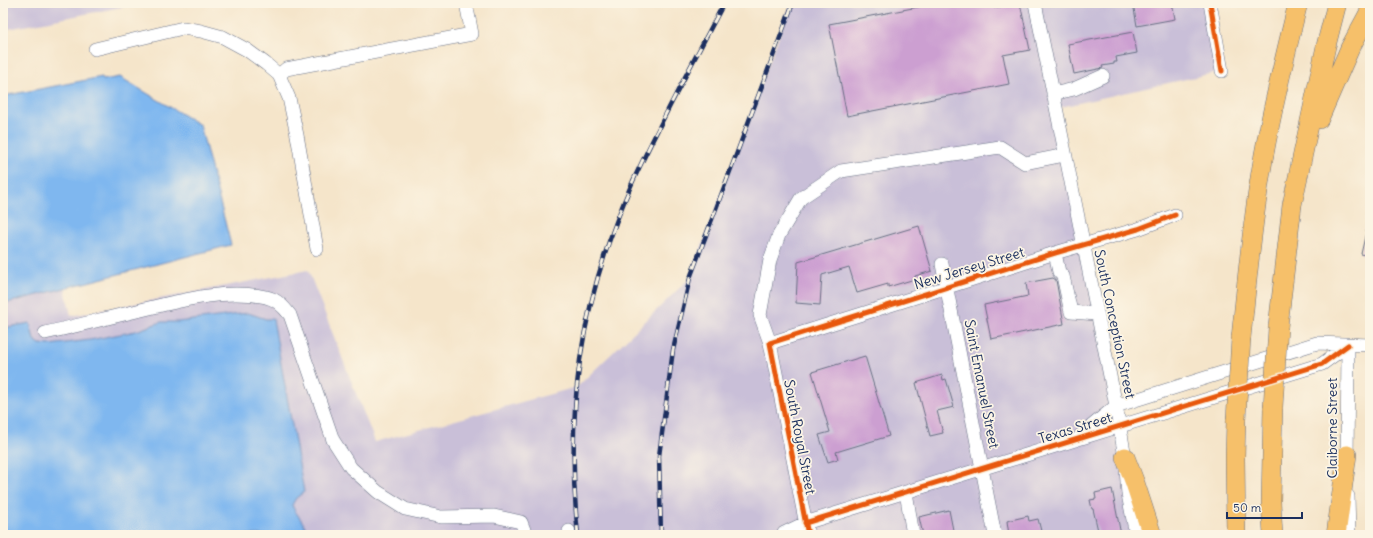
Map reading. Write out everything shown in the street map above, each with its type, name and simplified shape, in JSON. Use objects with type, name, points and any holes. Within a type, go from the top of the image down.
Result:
[{"type":"highway","points":[[1236,535],[1236,419],[1241,338],[1249,260],[1262,167],[1274,102],[1298,3]]},
{"type":"highway","points":[[1273,535],[1271,502],[1273,407],[1278,327],[1292,205],[1326,46],[1337,3]]},
{"type":"highway","points":[[1304,151],[1350,48],[1370,11]]},
{"type":"highway","points":[[1336,535],[1347,455]]},
{"type":"highway","points":[[1125,457],[1152,535]]},
{"type":"street","points":[[279,76],[286,69],[472,34],[466,3]]},
{"type":"street","name":"South Conception Street","points":[[1035,3],[1116,406],[1125,457],[1128,494],[1136,535]]},
{"type":"street","points":[[1210,3],[1222,71]]},
{"type":"street","points":[[96,49],[183,28],[201,30],[223,37],[247,50],[266,64],[279,76],[289,98],[317,249]]},
{"type":"street","points":[[1053,94],[1074,89],[1103,76]]},
{"type":"street","name":"South Royal Street","points":[[806,529],[770,343],[760,315],[770,260],[779,235],[801,198],[841,171],[1000,147],[1025,163],[1065,155]]},
{"type":"street","name":"New Jersey Street","points":[[770,343],[1138,228],[1175,215]]},
{"type":"street","points":[[1055,253],[1059,272],[1063,276],[1071,312],[1097,314]]},
{"type":"street","name":"Saint Emanuel Street","points":[[942,264],[994,535]]},
{"type":"street","points":[[45,333],[180,300],[241,294],[268,297],[282,305],[290,315],[333,440],[351,468],[378,492],[405,509],[440,517],[494,516],[521,522],[526,535]]},
{"type":"street","name":"Texas Street","points":[[1075,440],[1116,406],[1317,343],[1370,345]]},
{"type":"street","name":"Texas Street","points":[[784,535],[784,533],[806,529],[906,492],[1322,364],[1348,345]]},
{"type":"street","name":"Claiborne Street","points":[[1348,345],[1347,455],[1349,535]]},
{"type":"street","points":[[906,492],[913,535]]},
{"type":"shaded area","points":[[3,3],[142,3],[3,30]]},
{"type":"shaded area","points":[[791,3],[1209,3],[1222,71],[1056,108],[1137,535],[303,535],[306,529],[292,504],[296,498],[304,492],[270,319],[258,317],[169,322],[148,326],[136,331],[90,340],[49,345],[40,344],[34,340],[29,323],[3,328],[3,304],[65,288],[71,316],[308,270],[375,442],[577,387],[690,278]]},
{"type":"water","points":[[102,77],[103,80],[120,77],[200,125],[231,245],[3,304],[3,96]]},
{"type":"water","points":[[248,313],[266,319],[273,319],[304,492],[296,498],[292,505],[307,532],[303,533],[303,535],[3,535],[3,328],[30,323],[34,340],[40,344],[49,345],[90,340],[136,331],[161,322],[178,322]]},
{"type":"building","points":[[939,3],[993,3],[994,8],[1020,3],[1030,50],[1003,55],[1009,84],[847,116],[829,24]]},
{"type":"building","points":[[1133,3],[1172,3],[1175,19],[1137,26]]},
{"type":"building","points":[[1133,32],[1137,53],[1116,57],[1117,62],[1102,66],[1103,68],[1074,74],[1068,44]]},
{"type":"building","points":[[919,226],[932,271],[915,276],[915,279],[888,287],[888,284],[857,293],[849,267],[822,275],[820,305],[796,303],[798,262]]},
{"type":"building","points":[[1367,228],[1370,229],[1370,256],[1361,254]]},
{"type":"building","points":[[1053,278],[1056,280],[1064,324],[991,339],[984,305],[1028,296],[1026,283]]},
{"type":"building","points":[[865,356],[889,436],[836,452],[838,459],[828,462],[819,435],[830,432],[812,372]]},
{"type":"building","points":[[942,375],[943,380],[946,379],[954,407],[937,411],[943,433],[930,436],[916,383]]},
{"type":"building","points":[[1112,489],[1121,535],[1099,535],[1090,500],[1096,499],[1095,493]]},
{"type":"building","points":[[949,510],[954,535],[923,535],[919,517]]},
{"type":"building","points":[[1028,516],[1029,521],[1038,519],[1041,531],[1022,535],[1009,535],[1007,521]]},
{"type":"railway","points":[[578,535],[574,470],[575,403],[584,337],[600,269],[615,224],[633,181],[666,113],[724,3]]},
{"type":"railway","points":[[661,535],[659,456],[673,350],[690,278],[793,3]]},
{"type":"cycle path","points":[[1210,3],[1222,71]]},
{"type":"cycle path","points":[[808,535],[770,343],[1055,253],[1138,229],[1175,215]]},
{"type":"cycle path","points":[[805,523],[1322,364],[1348,345]]}]
